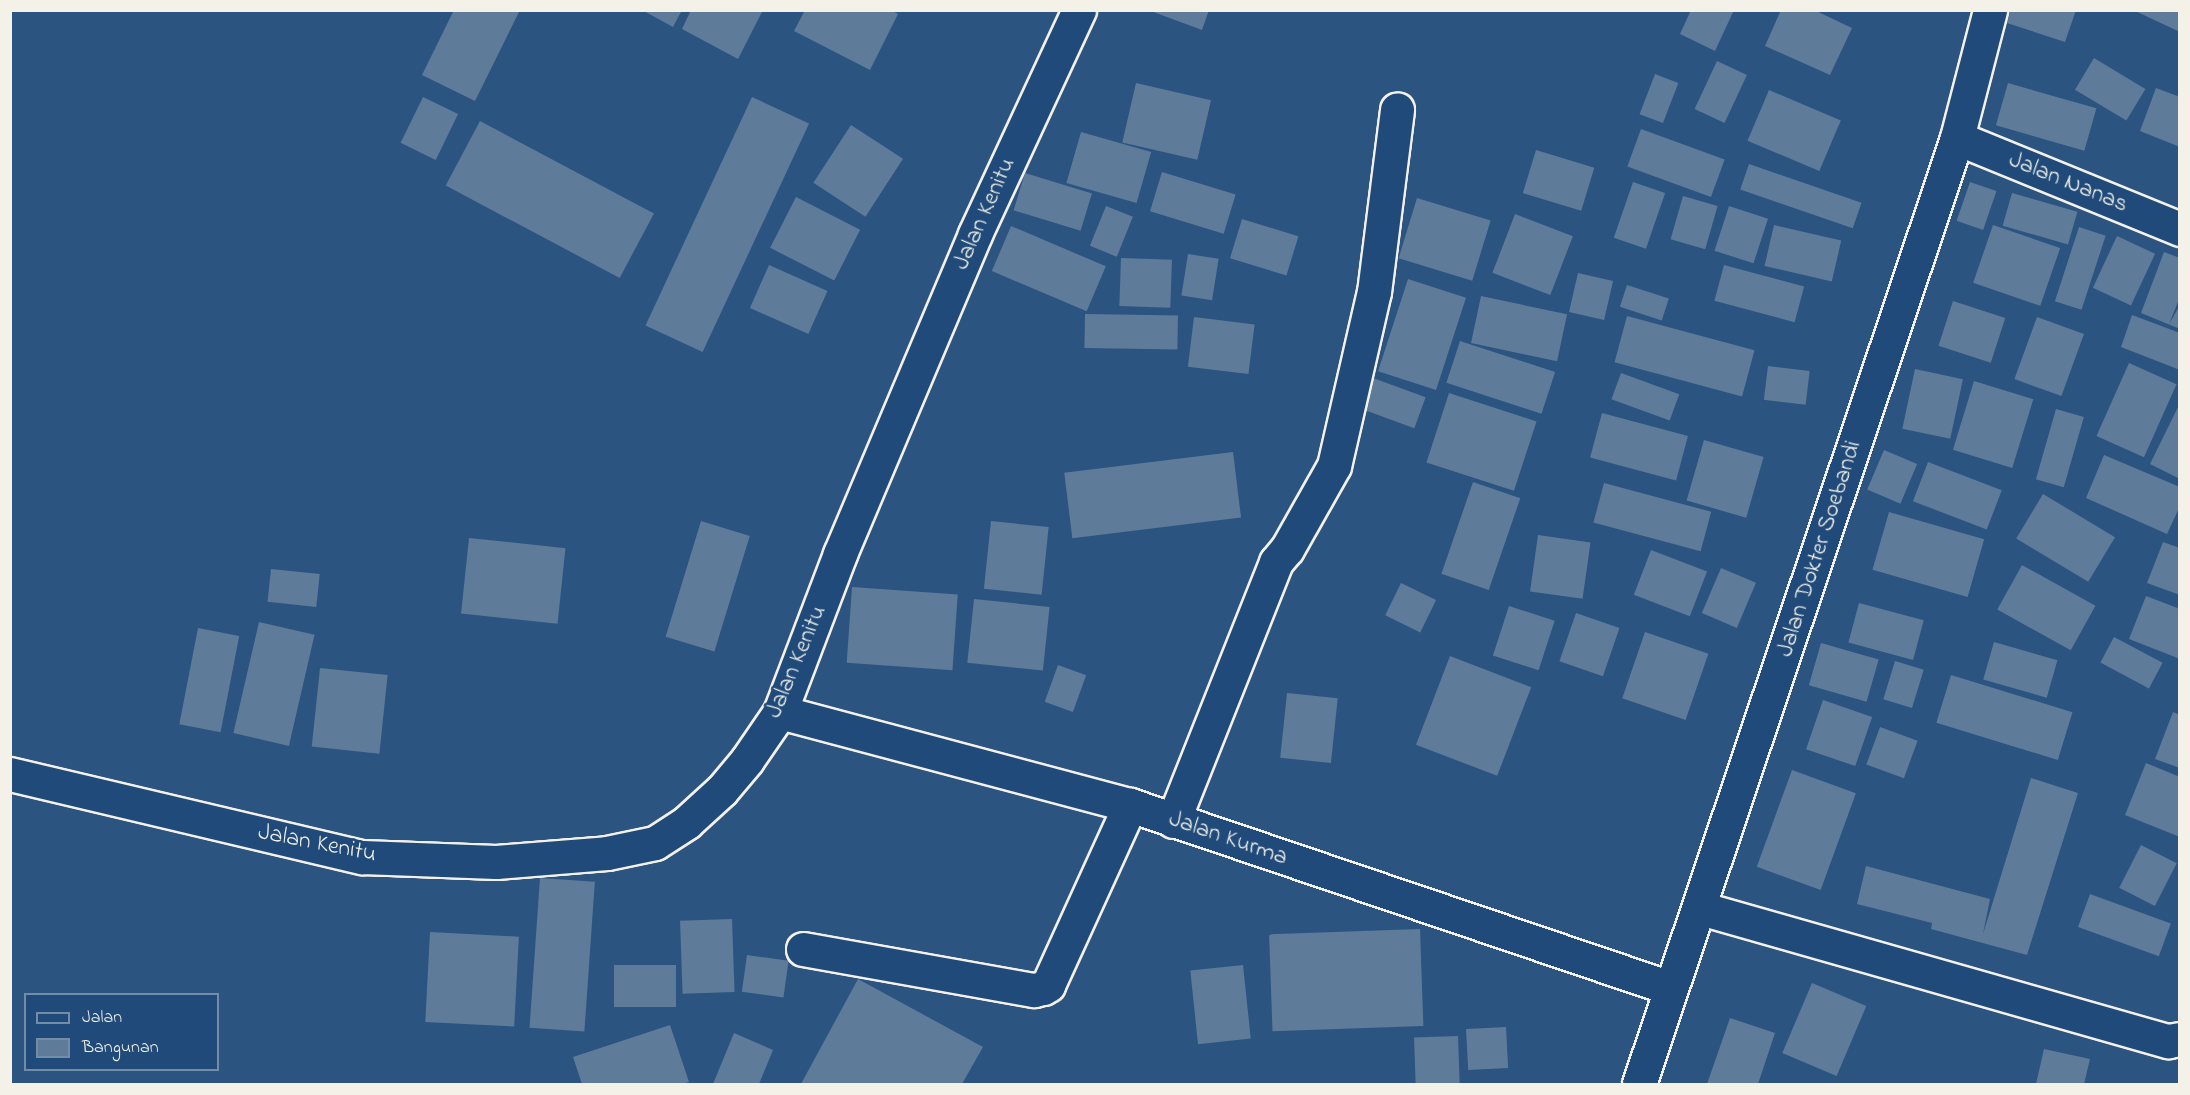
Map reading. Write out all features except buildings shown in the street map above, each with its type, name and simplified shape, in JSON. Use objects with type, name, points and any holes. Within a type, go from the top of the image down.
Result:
[{"type":"street","name":"Jalan Kenitu","points":[[10,774],[362,856],[496,862],[585,855],[655,843],[687,822],[734,775],[780,712],[840,554],[975,234],[1080,10]]},
{"type":"street","name":"Jalan Dokter Soebandi","points":[[1639,1084],[1957,138],[1990,10]]},
{"type":"street","points":[[1173,821],[1276,562],[1287,549],[1334,466],[1374,292],[1397,109]]},
{"type":"street","name":"Jalan Nanas","points":[[1957,138],[2180,229]]},
{"type":"street","name":"Jalan Kurma","points":[[780,712],[1130,805],[1670,988]]},
{"type":"street","points":[[803,949],[1034,990],[1043,988],[1048,985],[1130,805]]},
{"type":"street","points":[[1700,908],[2168,1041],[2180,1039]]}]
